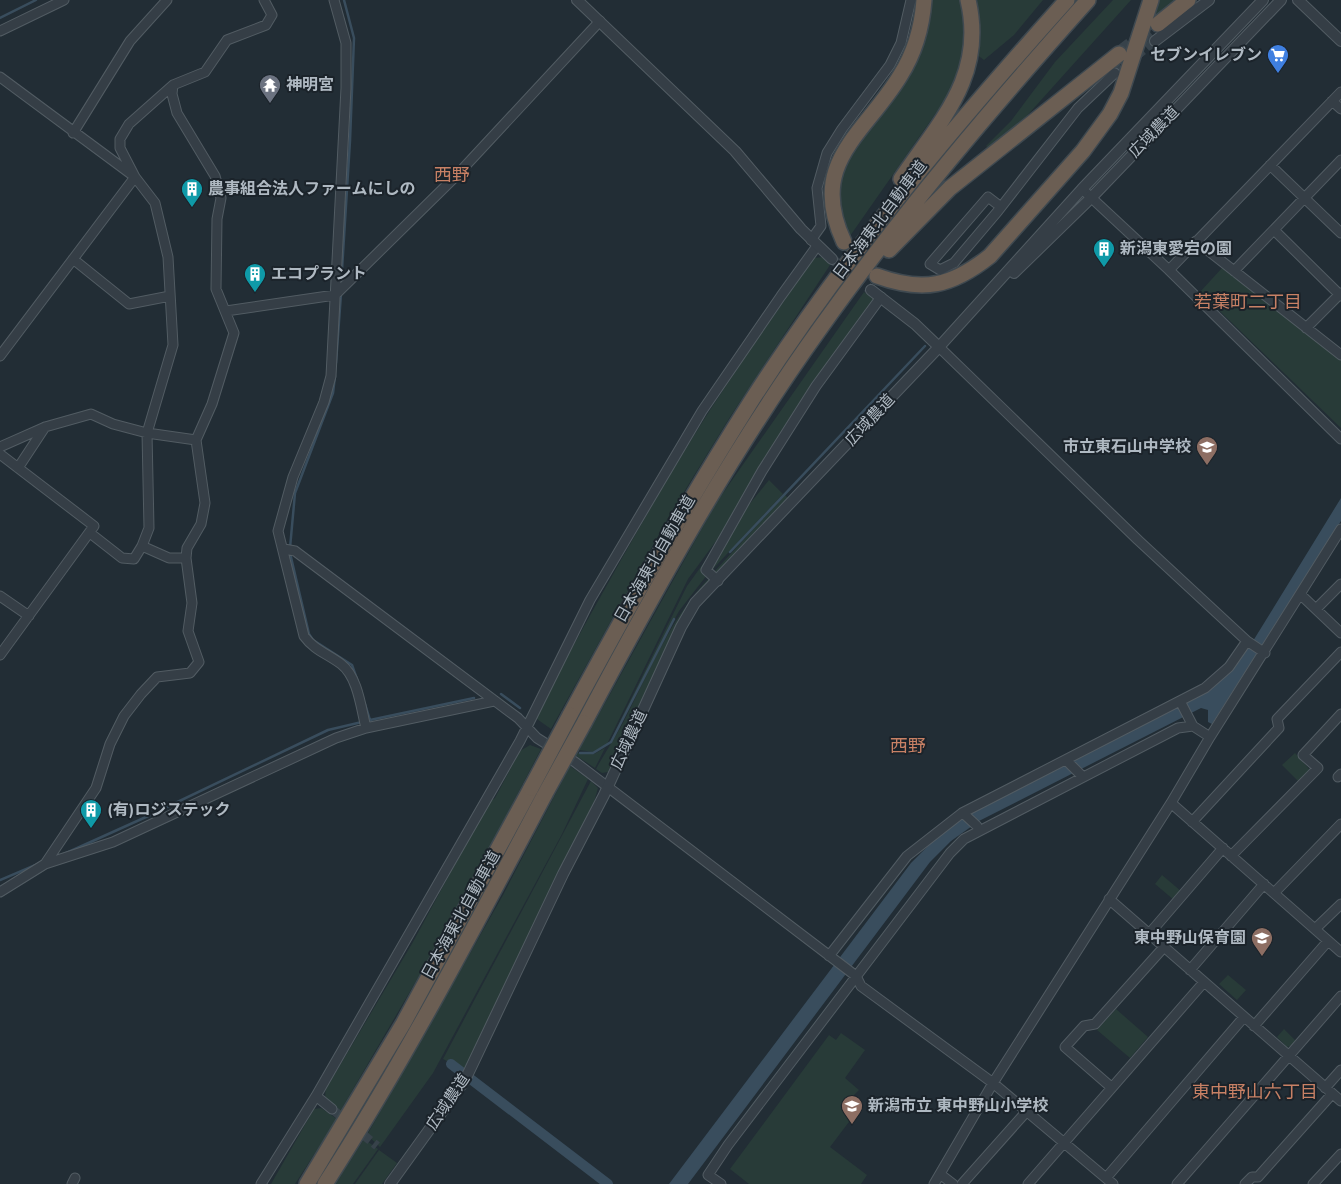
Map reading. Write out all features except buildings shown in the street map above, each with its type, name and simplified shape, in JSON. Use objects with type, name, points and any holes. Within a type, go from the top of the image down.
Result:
[{"type":"highway","points":[[844,242],[835,224],[831,205],[831,190],[835,172],[842,155],[854,137],[900,76],[919,32],[924,0]]},
{"type":"highway","points":[[806,322],[959,93],[972,54],[973,30],[968,0]]},
{"type":"highway","name":"日本海東北自動車道","points":[[307,1184],[404,1024],[617,628],[709,468],[751,402],[806,322],[928,159],[1067,0]]},
{"type":"highway","name":"日本海東北自動車道","points":[[326,1184],[384,1090],[466,943],[675,556],[750,432],[821,327],[910,207],[1001,97],[1088,0]]},
{"type":"highway","points":[[877,276],[905,285],[928,286],[944,283],[975,268],[990,256],[1083,151],[1110,114],[1121,93],[1151,0]]},
{"type":"highway","points":[[1158,24],[1188,0]]},
{"type":"highway","points":[[750,432],[791,381],[894,244],[918,218],[980,163],[1119,54]]},
{"type":"street","points":[[0,31],[64,0]]},
{"type":"street","points":[[73,133],[130,41],[167,0]]},
{"type":"street","points":[[90,533],[122,558],[134,559],[142,546],[149,528],[147,433],[173,345],[168,257],[155,203],[135,177],[120,148],[120,139],[129,124],[173,85],[205,72],[227,40],[266,25],[272,15],[264,0]]},
{"type":"street","points":[[334,0],[346,43],[346,61],[331,376],[324,402],[293,478],[278,530],[304,636],[311,646],[342,664],[350,672],[366,728]]},
{"type":"street","points":[[577,0],[735,151],[814,243],[832,259]]},
{"type":"street","points":[[261,1184],[316,1096],[515,749],[590,600],[702,412],[781,296],[814,243],[821,226],[818,188],[827,153],[842,129],[890,65],[901,43],[911,0]]},
{"type":"street","points":[[1155,41],[1209,0]]},
{"type":"street","name":"広域農道","points":[[390,1184],[465,1080],[607,787],[681,627],[695,603],[718,581],[939,346],[1082,189],[1263,0]]},
{"type":"street","name":"広域農道","points":[[939,346],[1091,198],[1281,0]]},
{"type":"street","points":[[1298,0],[1341,41]]},
{"type":"street","points":[[226,311],[335,295],[456,176],[600,21]]},
{"type":"street","points":[[1001,207],[988,197],[930,264],[940,270],[954,262],[1001,207],[1078,108],[1115,72]]},
{"type":"street","points":[[0,77],[73,133],[135,177]]},
{"type":"street","points":[[45,864],[96,788],[110,744],[124,716],[157,677],[190,674],[200,662],[188,631],[192,604],[186,558],[187,548],[201,524],[205,503],[196,440],[212,404],[234,332],[216,288],[217,219],[221,198],[215,176],[177,113],[172,94],[173,85]]},
{"type":"street","points":[[1169,270],[1341,92]]},
{"type":"street","points":[[1332,101],[1341,109]]},
{"type":"street","points":[[1270,165],[1341,233]]},
{"type":"street","points":[[1234,271],[1339,166]]},
{"type":"street","points":[[0,356],[135,177]]},
{"type":"street","points":[[1082,189],[1169,270],[1341,439]]},
{"type":"street","points":[[1274,230],[1341,295],[1306,328]]},
{"type":"street","points":[[1196,242],[1341,355]]},
{"type":"street","points":[[73,259],[130,304],[170,296]]},
{"type":"street","points":[[871,290],[939,346],[1138,540],[1249,642],[1263,652]]},
{"type":"street","points":[[718,581],[706,570],[762,471],[816,386],[881,298]]},
{"type":"street","points":[[0,447],[45,427],[91,414],[113,424],[147,433],[196,440]]},
{"type":"street","points":[[18,468],[45,427]]},
{"type":"street","points":[[0,454],[94,526],[0,655]]},
{"type":"street","points":[[934,1184],[993,1083],[1171,803],[1210,737],[1263,652],[1301,596],[1341,529]]},
{"type":"street","points":[[142,546],[168,558],[186,558]]},
{"type":"street","points":[[284,549],[294,551],[518,718],[526,728],[854,974],[861,986],[993,1083],[1109,1181],[1244,1017]]},
{"type":"street","points":[[1316,609],[1341,584]]},
{"type":"street","points":[[0,596],[29,616]]},
{"type":"street","points":[[1301,596],[1341,633]]},
{"type":"street","points":[[831,957],[908,856],[923,842],[962,813],[1181,703],[1214,681],[1234,661],[1249,642]]},
{"type":"street","points":[[1192,822],[1279,728],[1277,719],[1341,652]]},
{"type":"street","points":[[0,892],[45,864],[114,842],[336,738],[366,728],[494,701]]},
{"type":"street","points":[[1181,703],[1193,726],[1210,737]]},
{"type":"street","points":[[1231,856],[1318,768],[1303,755],[1341,714]]},
{"type":"street","points":[[721,1184],[708,1175],[727,1144],[854,974],[950,853],[964,839],[1081,775],[1178,728],[1193,726]]},
{"type":"street","points":[[1067,761],[1081,775]]},
{"type":"street","points":[[1171,803],[1341,952]]},
{"type":"street","points":[[964,814],[976,826]]},
{"type":"street","points":[[1274,893],[1341,824]]},
{"type":"street","points":[[1149,934],[1223,848]]},
{"type":"street","points":[[1190,970],[1264,884]]},
{"type":"street","points":[[1109,899],[1341,1101]]},
{"type":"street","points":[[1316,929],[1341,904]]},
{"type":"street","points":[[1254,1026],[1328,940]]},
{"type":"street","points":[[1111,1087],[1065,1046],[1084,1026],[1095,1024],[1164,947]]},
{"type":"street","points":[[1028,1184],[1204,982]]},
{"type":"street","points":[[1178,1184],[1341,996]]},
{"type":"street","points":[[1245,1184],[1252,1177],[1258,1177],[1329,1091],[1341,1070]]},
{"type":"street","points":[[316,1096],[332,1109]]},
{"type":"street","points":[[962,1184],[1027,1111]]},
{"type":"street","points":[[1313,1184],[1341,1154]]},
{"type":"street","points":[[940,1174],[953,1184]]},
{"type":"green space","points":[[929,0],[963,0],[966,61],[952,90],[850,236],[840,210],[840,185],[848,163],[860,142],[907,78],[918,56]]},
{"type":"green space","points":[[975,0],[1043,0],[1014,35],[984,60],[976,54]]},
{"type":"green space","points":[[1113,0],[1131,0],[1016,128],[990,149],[986,146],[1011,121],[1055,62]]},
{"type":"green space","points":[[1158,0],[1180,0],[1150,21]]},
{"type":"green space","points":[[823,257],[830,265],[730,417],[668,518],[551,729],[534,717],[652,506],[693,437],[752,347],[814,258]]},
{"type":"green space","points":[[1222,268],[1341,360],[1341,428],[1200,292]]},
{"type":"green space","points":[[864,292],[873,298],[873,303],[722,533],[688,579],[607,744],[593,752],[579,750],[716,503]]},
{"type":"green space","points":[[769,480],[783,494],[712,570],[712,566],[739,517]]},
{"type":"green space","points":[[785,495],[788,498],[717,573],[713,573]]},
{"type":"green space","points":[[713,550],[707,575],[679,611],[612,737],[687,586]]},
{"type":"green space","points":[[710,577],[711,579],[690,602],[676,626],[608,772],[602,773],[596,769],[622,726],[662,645],[684,609]]},
{"type":"green space","points":[[530,745],[541,749],[454,916],[338,1115],[328,1104],[325,1097],[326,1089],[413,942],[488,803],[495,798],[520,751]]},
{"type":"green space","points":[[605,748],[595,768],[575,755],[578,753],[594,754]]},
{"type":"green space","points":[[1295,753],[1310,770],[1299,782],[1282,765]]},
{"type":"green space","points":[[570,766],[588,779],[562,834],[433,1073],[380,1147],[367,1135],[503,895]]},
{"type":"green space","points":[[591,781],[598,788],[594,802],[465,1071],[443,1059]]},
{"type":"green space","points":[[1162,875],[1182,892],[1174,900],[1155,884]]},
{"type":"green space","points":[[1228,975],[1246,990],[1237,1000],[1219,984]]},
{"type":"green space","points":[[1116,1009],[1148,1037],[1130,1058],[1097,1030]]},
{"type":"green space","points":[[1284,1029],[1296,1041],[1287,1047],[1277,1037]]},
{"type":"green space","points":[[841,1033],[865,1050],[845,1078],[859,1090],[851,1098],[861,1106],[830,1147],[867,1175],[861,1184],[749,1184],[730,1169],[829,1035],[836,1040]]},
{"type":"green space","points":[[321,1108],[337,1119],[295,1184],[271,1184],[314,1109]]},
{"type":"green space","points":[[364,1139],[378,1149],[353,1184],[335,1184]]},
{"type":"green space","points":[[379,1150],[397,1163],[382,1184],[355,1184]]},
{"type":"water","points":[[1341,498],[1341,521],[1212,724],[1208,722],[1208,710],[1201,708],[979,821],[951,841],[930,862],[688,1184],[669,1184],[911,863],[940,834],[970,812],[1210,689],[1236,664],[1253,641]]},
{"type":"waterway","points":[[0,18],[36,0]]},
{"type":"waterway","points":[[341,286],[354,38],[344,0]]},
{"type":"waterway","points":[[336,363],[341,294]]},
{"type":"waterway","points":[[730,552],[925,346]]},
{"type":"waterway","points":[[290,548],[295,493],[333,393],[335,376]]},
{"type":"waterway","points":[[290,553],[309,634],[313,640],[352,665],[358,682]]},
{"type":"waterway","points":[[580,753],[593,753],[611,742],[674,619]]},
{"type":"waterway","points":[[501,694],[520,708]]},
{"type":"waterway","points":[[370,720],[474,698]]},
{"type":"waterway","points":[[365,704],[370,720]]},
{"type":"waterway","points":[[64,854],[328,730],[362,722]]},
{"type":"waterway","points":[[0,880],[38,864]]},
{"type":"waterway","points":[[451,1064],[608,1184]]},
{"type":"tunnel","points":[[1119,54],[1158,24]]},
{"type":"tunnel","points":[[1115,73],[1155,41]]},
{"type":"tunnel","points":[[832,259],[871,290]]},
{"type":"tunnel","points":[[332,1109],[377,1146]]},
{"type":"place","name":"セブンイレブン","points":[[1278,74]]},
{"type":"place","name":"神明宮","points":[[270,104]]},
{"type":"place","name":"農事組合法人ファームにしの","points":[[192,208]]},
{"type":"place","name":"新潟東愛宕の園","points":[[1104,268]]},
{"type":"place","name":"エコプラント","points":[[255,293]]},
{"type":"place","name":"市立東石山中学校","points":[[1207,466]]},
{"type":"place","name":"(有)ロジステック","points":[[91,829]]},
{"type":"place","name":"東中野山保育園","points":[[1262,957]]},
{"type":"place","name":"新潟市立 東中野山小学校","points":[[852,1125]]},
{"type":"district","name":"西野","points":[[452,175]]},
{"type":"district","name":"若葉町二丁目","points":[[1248,302]]},
{"type":"district","name":"西野","points":[[908,746]]},
{"type":"district","name":"東中野山六丁目","points":[[1255,1092]]}]
